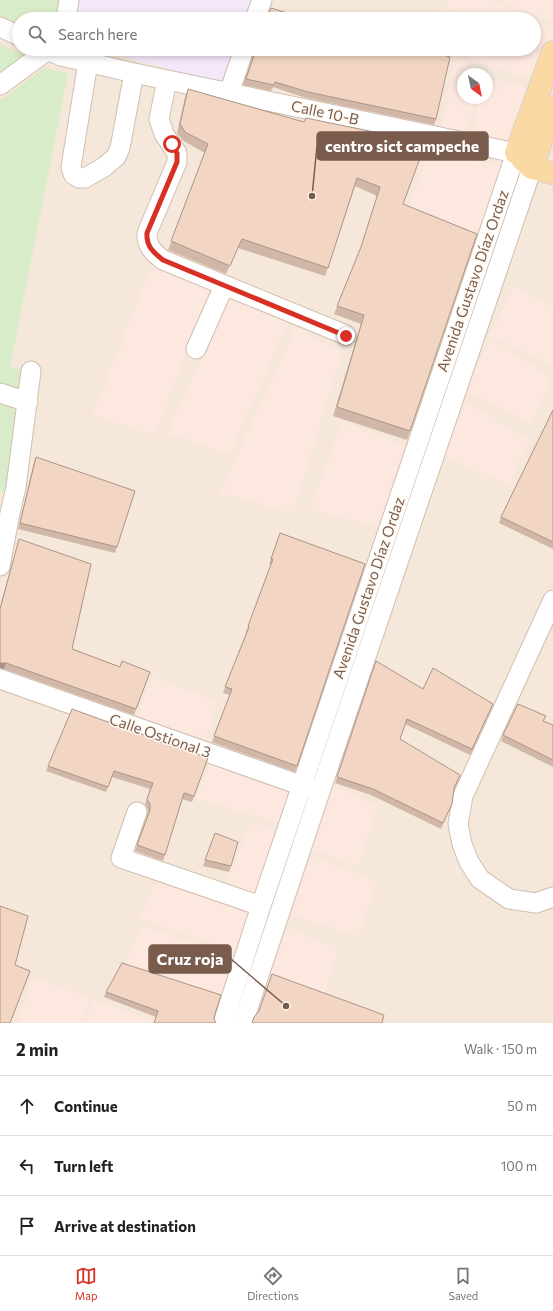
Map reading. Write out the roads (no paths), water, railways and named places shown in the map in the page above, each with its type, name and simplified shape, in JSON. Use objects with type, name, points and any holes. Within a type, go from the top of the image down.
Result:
[{"type":"main road","points":[[516,153],[553,52]]},
{"type":"main road","points":[[532,168],[546,148],[553,107]]},
{"type":"main road","points":[[516,153],[546,148]]},
{"type":"main road","points":[[516,153],[532,168],[553,173]]},
{"type":"street","points":[[67,12],[69,0]]},
{"type":"street","points":[[258,12],[262,0]]},
{"type":"street","points":[[0,27],[12,33]]},
{"type":"street","points":[[0,85],[46,56]]},
{"type":"street","name":"Calle 10-B","points":[[69,56],[134,73],[516,153]]},
{"type":"street","points":[[229,93],[242,56]]},
{"type":"street","points":[[88,62],[71,167],[73,174],[79,178],[85,178],[104,167],[116,157],[120,148],[134,73]]},
{"type":"street","points":[[167,80],[159,119],[164,134],[177,153],[177,162],[147,233],[146,240],[149,248],[163,260],[346,336]]},
{"type":"street","name":"Avenida Gustavo Díaz Ordaz","points":[[223,1023],[261,906],[516,153]]},
{"type":"street","name":"Avenida Gustavo Díaz Ordaz","points":[[243,1023],[532,168]]},
{"type":"street","points":[[196,349],[224,286]]},
{"type":"street","points":[[0,566],[5,506],[16,487],[32,370]]},
{"type":"street","points":[[0,392],[28,402]]},
{"type":"street","points":[[553,600],[463,796],[458,824],[462,844],[469,862],[480,879],[509,899],[536,903],[553,898]]},
{"type":"street","name":"Calle Ostional 3","points":[[0,679],[320,792]]},
{"type":"street","points":[[137,812],[121,858],[261,906]]},
{"type":"place","name":"centro sict campeche","points":[[312,196]]},
{"type":"place","name":"Cruz roja","points":[[286,1006]]}]
